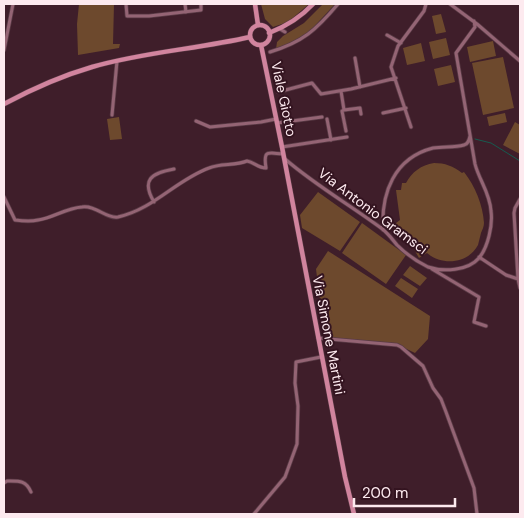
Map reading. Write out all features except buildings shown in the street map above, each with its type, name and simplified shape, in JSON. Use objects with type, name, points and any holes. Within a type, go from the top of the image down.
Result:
[{"type":"street","points":[[4,50],[13,4]]},
{"type":"street","points":[[126,4],[127,16],[149,16],[201,10],[201,4]]},
{"type":"street","points":[[185,4],[186,12]]},
{"type":"street","points":[[255,4],[258,25]]},
{"type":"street","points":[[269,33],[282,30],[313,4]]},
{"type":"street","points":[[270,52],[296,43],[309,35],[338,4]]},
{"type":"street","points":[[450,4],[482,28],[520,61]]},
{"type":"street","points":[[411,127],[391,67],[395,53],[426,5]]},
{"type":"street","points":[[475,24],[456,53],[477,171],[488,193],[491,211],[488,238],[479,257],[506,275],[518,279]]},
{"type":"street","points":[[258,25],[264,26],[269,33],[267,42],[261,45],[253,42],[250,37],[252,29],[258,25]]},
{"type":"street","points":[[387,35],[401,43]]},
{"type":"street","points":[[4,104],[44,84],[92,67],[250,37]]},
{"type":"street","name":"Viale Giotto","points":[[261,45],[284,157]]},
{"type":"street","points":[[355,58],[360,87]]},
{"type":"street","points":[[112,115],[117,61]]},
{"type":"street","points":[[278,92],[312,83],[321,94],[396,78]]},
{"type":"street","points":[[341,91],[346,132]]},
{"type":"street","points":[[344,110],[360,108],[362,114]]},
{"type":"street","points":[[382,113],[406,108]]},
{"type":"street","points":[[196,121],[210,127],[322,117]]},
{"type":"street","points":[[327,119],[331,140]]},
{"type":"street","points":[[383,230],[384,200],[400,167],[417,153],[435,148],[464,145],[469,140],[470,133]]},
{"type":"street","points":[[282,147],[347,137]]},
{"type":"street","points":[[4,197],[15,220],[38,220],[81,207],[94,207],[113,217],[118,217],[154,202],[210,167],[247,161],[266,168],[264,157],[270,152],[284,157]]},
{"type":"street","name":"Via Antonio Gramsci","points":[[284,157],[383,230],[398,246],[429,267],[448,270],[459,268],[475,262],[479,257]]},
{"type":"street","name":"Via Simone Martini","points":[[284,157],[317,338],[354,514]]},
{"type":"street","points":[[154,202],[148,192],[147,186],[149,181],[162,172],[174,169]]},
{"type":"street","points":[[520,199],[514,213],[520,288]]},
{"type":"street","points":[[429,267],[479,298],[474,322],[486,326]]},
{"type":"street","points":[[317,338],[397,345],[420,362],[441,399],[446,412],[474,488],[477,514]]},
{"type":"street","points":[[254,514],[285,477],[297,444],[296,362],[322,357]]},
{"type":"street","points":[[5,481],[23,481],[31,492]]},
{"type":"shaded area","points":[[79,4],[114,4],[113,44],[120,44],[119,48],[78,55],[77,24]]},
{"type":"shaded area","points":[[261,4],[309,4],[288,22],[273,27],[265,19]]},
{"type":"shaded area","points":[[323,4],[335,4],[301,38],[276,49],[277,42],[283,36],[304,23]]},
{"type":"shaded area","points":[[441,14],[446,32],[436,34],[432,16]]},
{"type":"shaded area","points":[[446,38],[450,55],[433,59],[429,42]]},
{"type":"shaded area","points":[[493,41],[496,56],[470,62],[467,47]]},
{"type":"shaded area","points":[[421,43],[425,61],[407,65],[403,48]]},
{"type":"shaded area","points":[[503,57],[514,108],[483,115],[472,63]]},
{"type":"shaded area","points":[[451,65],[455,82],[438,86],[434,69]]},
{"type":"shaded area","points":[[505,113],[507,122],[489,126],[487,117]]},
{"type":"shaded area","points":[[119,117],[122,139],[110,140],[107,119]]},
{"type":"shaded area","points":[[515,122],[520,125],[520,154],[503,145]]},
{"type":"shaded area","points":[[434,163],[445,164],[462,173],[464,172],[472,183],[483,216],[484,226],[478,245],[468,256],[454,261],[440,260],[427,253],[419,258],[404,232],[399,231],[396,227],[396,223],[400,220],[396,190],[401,190],[402,183],[406,183],[417,170],[425,165]]},
{"type":"shaded area","points":[[318,192],[360,222],[340,251],[302,228],[300,215]]},
{"type":"shaded area","points":[[362,223],[406,255],[386,284],[342,253]]},
{"type":"shaded area","points":[[328,251],[430,316],[428,339],[415,353],[396,344],[325,337],[321,314],[329,313],[328,300],[320,301],[316,269]]},
{"type":"shaded area","points":[[410,266],[427,278],[420,286],[403,275]]},
{"type":"shaded area","points":[[401,278],[418,289],[412,298],[395,286]]},
{"type":"waterway","points":[[475,139],[491,143],[520,161]]}]
